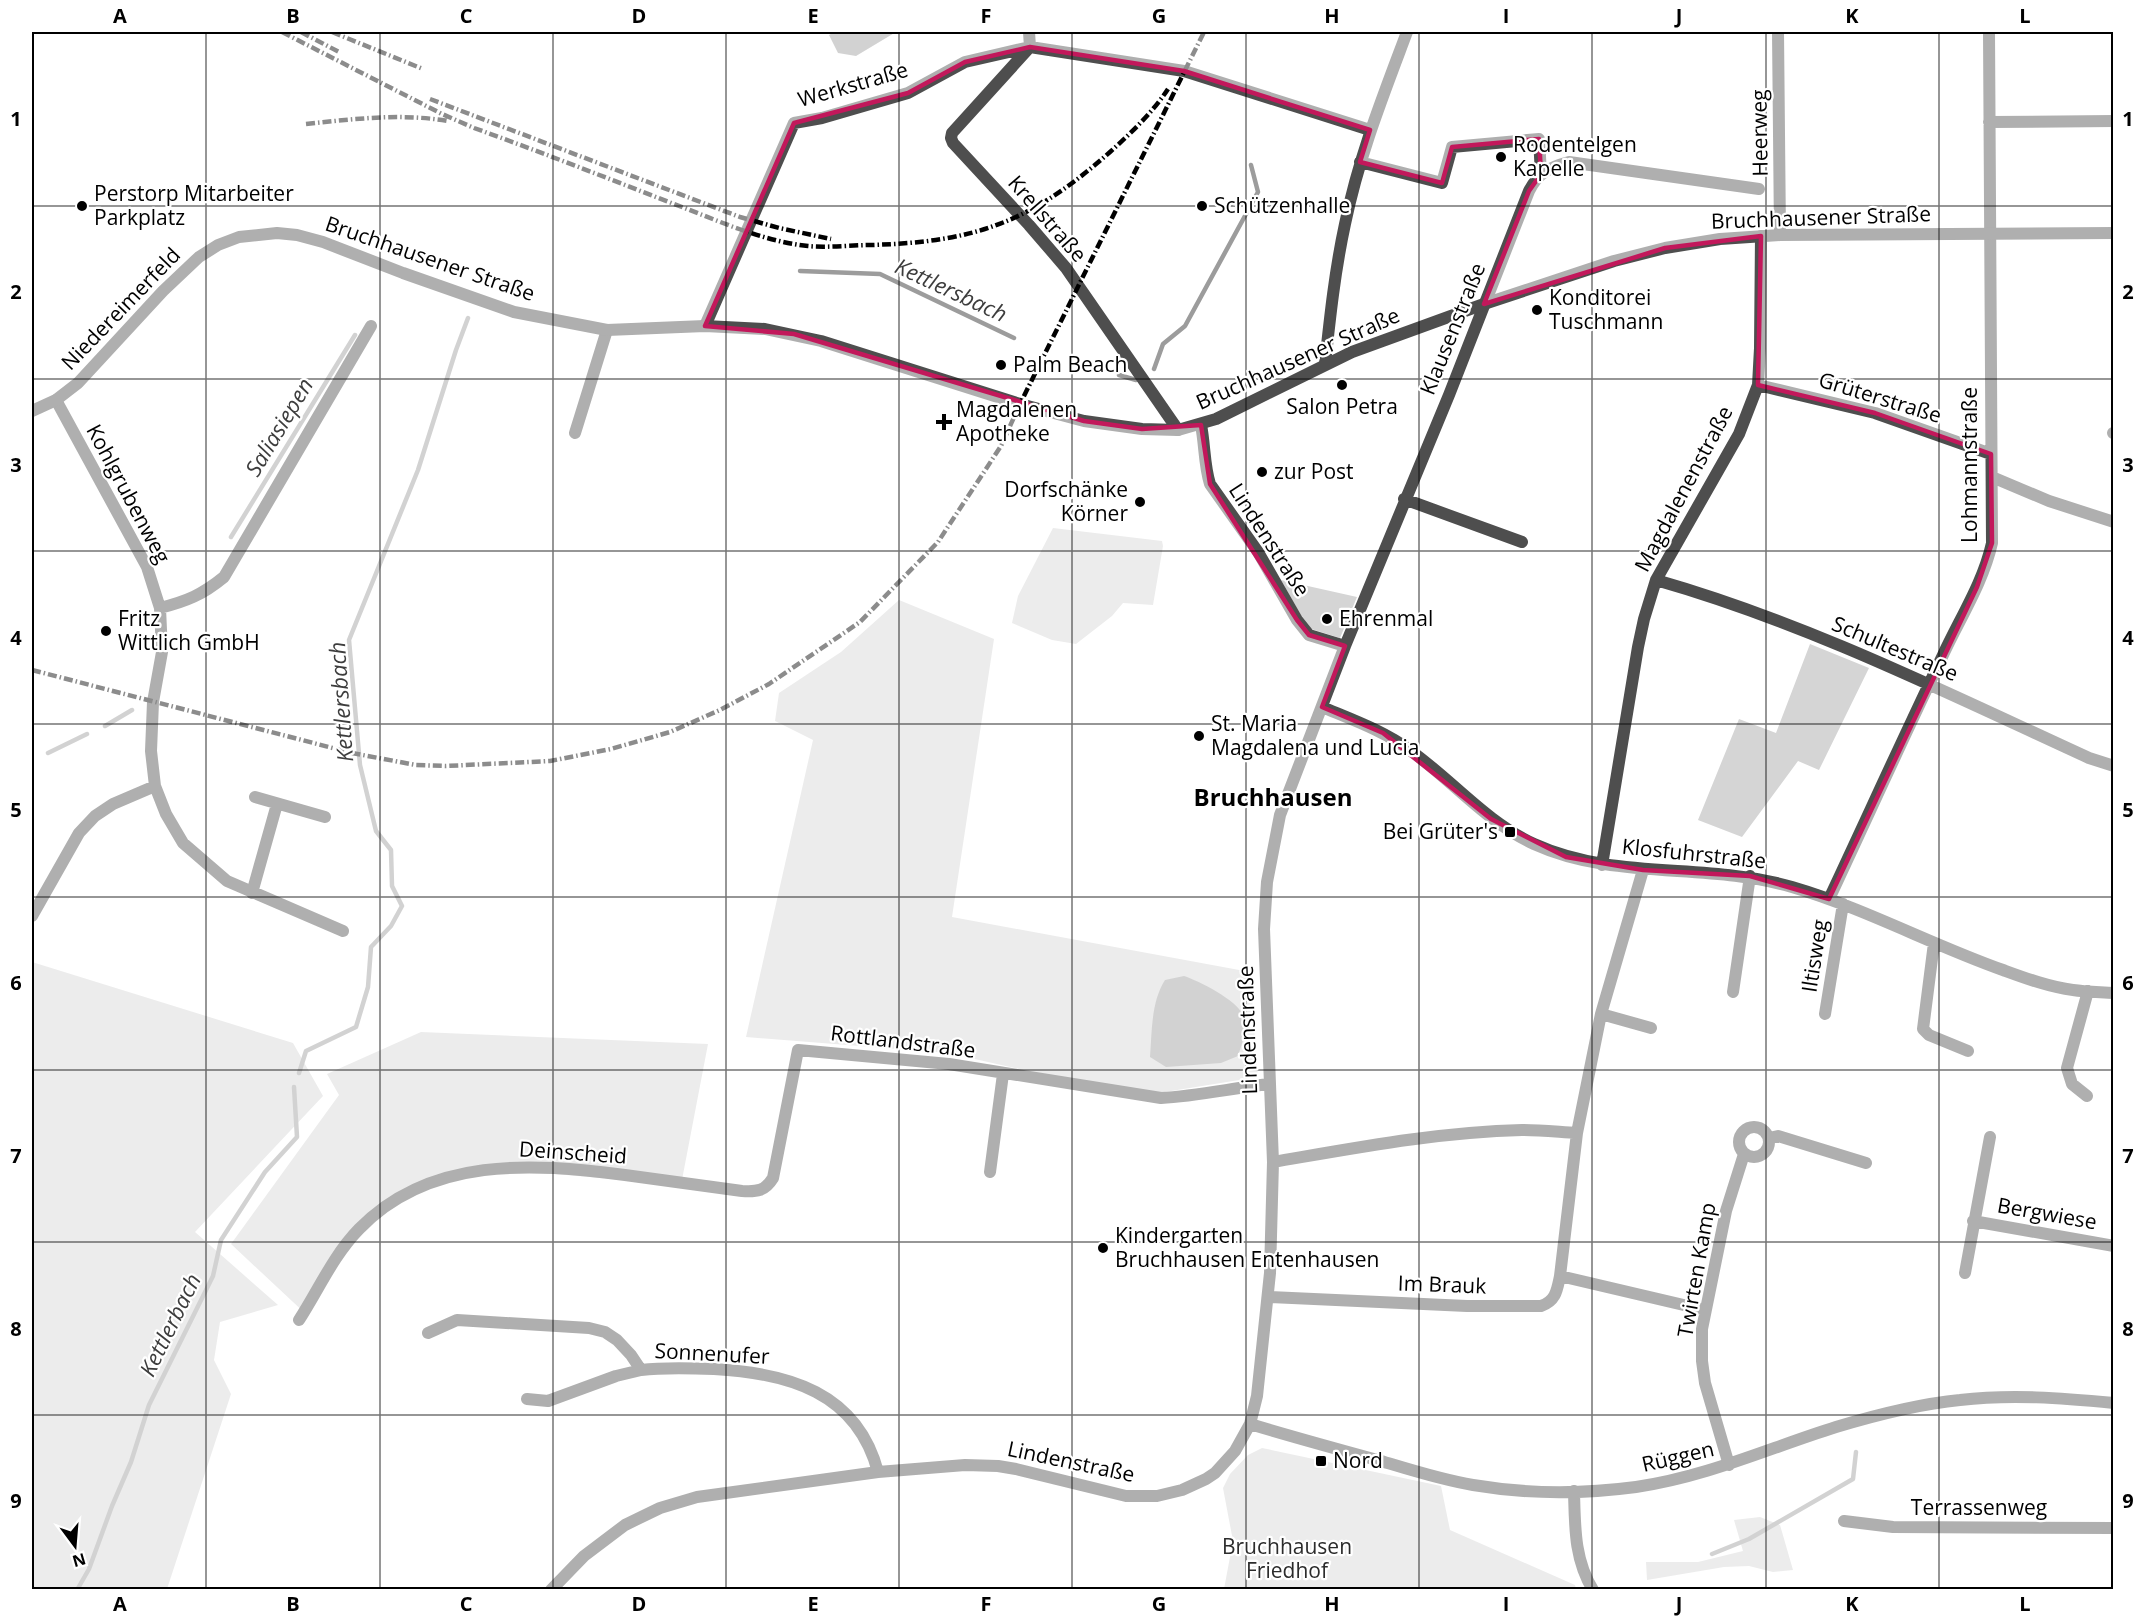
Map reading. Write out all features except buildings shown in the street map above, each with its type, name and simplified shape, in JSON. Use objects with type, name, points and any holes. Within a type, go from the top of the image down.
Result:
[{"type":"street","points":[[1029,32],[1030,47],[1184,70],[1370,130]]},
{"type":"street","points":[[1325,364],[1345,224],[1360,162],[1407,32]]},
{"type":"street","name":"Heerweg","points":[[1778,32],[1780,235]]},
{"type":"street","name":"Lohmannstraße","points":[[1829,899],[1987,565],[1992,543],[1989,32]]},
{"type":"street","name":"Werkstraße","points":[[705,326],[794,123],[822,118],[908,93],[965,62],[1030,47]]},
{"type":"street","name":"Krellstraße","points":[[1030,47],[952,133],[951,138],[953,143],[1066,268],[1178,430]]},
{"type":"street","points":[[1989,122],[2114,121]]},
{"type":"street","points":[[1360,162],[1442,183],[1452,147],[1539,139],[1540,174],[1554,166],[1569,162],[1759,189]]},
{"type":"street","name":"Klausenstraße","points":[[1322,707],[1529,190],[1540,174]]},
{"type":"street","name":"Bruchhausener Straße","points":[[239,237],[297,235],[323,242],[514,312],[607,330],[705,326],[765,329],[794,334],[1020,404],[1084,421],[1142,429],[1178,430],[1216,419],[1352,352],[1484,304],[1614,261],[1665,248],[1720,239],[1780,235],[2114,233]]},
{"type":"street","name":"Magdalenenstraße","points":[[1602,865],[1638,647],[1656,580],[1739,434],[1758,385],[1761,236]]},
{"type":"street","name":"Niedereimerfeld","points":[[32,411],[56,400],[78,383],[162,291],[199,257],[218,245],[239,237]]},
{"type":"street","points":[[160,608],[190,600],[208,590],[224,577],[371,326]]},
{"type":"street","points":[[575,433],[607,330]]},
{"type":"street","name":"Grüterstraße","points":[[1758,385],[1875,413],[1991,454]]},
{"type":"street","name":"Kohlgrubenweg","points":[[56,400],[147,567],[160,608],[162,652],[153,702],[151,751],[155,786],[166,814],[183,843],[227,881],[343,932]]},
{"type":"street","name":"Lindenstraße","points":[[1201,424],[1206,446],[1206,472],[1210,484],[1258,552],[1297,620],[1309,635],[1345,646]]},
{"type":"street","points":[[1992,477],[2049,501],[2114,522]]},
{"type":"street","points":[[1404,499],[1522,542]]},
{"type":"street","name":"Schultestraße","points":[[1656,580],[1723,599],[1797,627],[1929,684],[2089,758],[2114,766]]},
{"type":"street","name":"Lindenstraße","points":[[552,1588],[606,1538],[638,1518],[672,1504],[717,1494],[878,1472],[950,1466],[998,1466],[1126,1496],[1156,1496],[1182,1490],[1215,1473],[1234,1451],[1250,1424],[1260,1380],[1268,1297],[1273,1162],[1264,929],[1267,882],[1280,815],[1322,707]]},
{"type":"street","name":"Klosfuhrstraße","points":[[1322,707],[1383,732],[1412,751],[1491,819],[1532,844],[1566,858],[1643,870],[1749,876],[1843,904],[1934,943],[2024,977],[2072,990],[2114,993]]},
{"type":"street","points":[[32,916],[79,833],[95,816],[113,804],[155,786]]},
{"type":"street","points":[[255,797],[325,817]]},
{"type":"street","points":[[252,893],[277,804]]},
{"type":"street","name":"Im Brauk","points":[[1268,1297],[1467,1306],[1541,1306],[1550,1303],[1555,1297],[1560,1276],[1577,1133],[1601,1014],[1643,870]]},
{"type":"street","points":[[1733,992],[1749,876]]},
{"type":"street","name":"Iltisweg","points":[[1825,1014],[1843,904]]},
{"type":"street","points":[[1934,943],[1923,1029],[1929,1035],[1968,1051]]},
{"type":"street","points":[[2087,1096],[2072,1084],[2067,1068],[2088,992]]},
{"type":"street","points":[[1601,1014],[1651,1028]]},
{"type":"street","name":"Rottlandstraße","points":[[798,1050],[938,1063],[1161,1098],[1192,1096],[1269,1084]]},
{"type":"street","name":"Deinscheid","points":[[299,1320],[336,1258],[360,1228],[403,1194],[431,1182],[490,1169],[527,1167],[589,1171],[742,1191],[762,1190],[773,1178],[798,1050]]},
{"type":"street","name":"Rottlandstraße","points":[[990,1172],[1003,1074]]},
{"type":"street","points":[[1758,1126],[1767,1133],[1769,1138],[1764,1153],[1754,1157],[1744,1154],[1738,1140],[1747,1128],[1758,1126]]},
{"type":"street","points":[[1273,1162],[1465,1132],[1525,1130],[1577,1133]]},
{"type":"street","points":[[1769,1138],[1778,1136],[1866,1163]]},
{"type":"street","name":"Bergwiese","points":[[1965,1273],[1990,1137]]},
{"type":"street","name":"Twirten Kamp","points":[[1730,1464],[1705,1383],[1702,1345],[1706,1310],[1726,1211],[1744,1154]]},
{"type":"street","name":"Bergwiese","points":[[1973,1221],[2114,1246]]},
{"type":"street","points":[[1560,1276],[1706,1310]]},
{"type":"street","name":"Sonnenufer","points":[[428,1333],[457,1320],[579,1326],[611,1335],[631,1354],[641,1370]]},
{"type":"street","name":"Sonnenufer","points":[[527,1399],[548,1401],[616,1376],[641,1370],[685,1368],[746,1371],[782,1378],[810,1388],[837,1405],[856,1425],[869,1444],[878,1472]]},
{"type":"street","name":"Rüggen","points":[[1250,1424],[1439,1478],[1506,1489],[1574,1491],[1637,1486],[1696,1474],[1856,1421],[1941,1402],[2026,1397],[2114,1403]]},
{"type":"street","points":[[1574,1491],[1578,1556],[1593,1590]]},
{"type":"street","name":"Terrassenweg","points":[[1844,1521],[1893,1527],[2114,1528]]},
{"type":"highlighted area","points":[[1030,47],[1184,71],[1370,130],[1360,162],[1442,183],[1452,147],[1539,139],[1541,174],[1529,191],[1484,304],[1665,248],[1761,236],[1758,385],[1875,413],[1991,454],[1992,543],[1977,587],[1829,899],[1750,876],[1643,870],[1566,857],[1491,819],[1383,733],[1322,707],[1345,646],[1309,635],[1297,620],[1210,484],[1201,425],[1142,429],[1084,421],[794,334],[705,326],[794,123],[908,93],[965,62]]},
{"type":"green space","points":[[1053,528],[1162,541],[1153,605],[1123,603],[1112,616],[1076,644],[1052,640],[1012,623],[1018,596]]},
{"type":"green space","points":[[1281,580],[1357,597],[1340,638],[1308,628]]},
{"type":"green space","points":[[899,600],[994,639],[952,917],[1250,972],[1258,1077],[1140,1096],[948,1053],[746,1037],[813,740],[775,721],[779,693],[841,652]]},
{"type":"green space","points":[[1810,644],[1869,668],[1819,770],[1798,761],[1742,837],[1698,820],[1739,719],[1776,733]]},
{"type":"green space","points":[[32,962],[293,1043],[323,1096],[195,1232],[278,1305],[220,1322],[214,1360],[231,1394],[167,1589],[32,1589]]},
{"type":"green space","points":[[421,1032],[708,1044],[681,1185],[520,1171],[465,1177],[418,1192],[394,1205],[353,1243],[338,1263],[308,1316],[231,1244],[339,1095],[327,1074]]},
{"type":"green space","name":"Bruchhausen Friedhof","points":[[1262,1448],[1441,1486],[1450,1530],[1575,1585],[1576,1589],[1224,1589],[1233,1541],[1223,1488],[1230,1474],[1248,1455]]},
{"type":"green space","points":[[1760,1517],[1780,1525],[1793,1570],[1773,1572],[1749,1566],[1724,1567],[1647,1580],[1646,1562],[1698,1562],[1743,1551],[1734,1520]]},
{"type":"shaded area","points":[[834,32],[896,32],[856,56],[838,53],[829,35]]},
{"type":"shaded area","points":[[1184,976],[1217,992],[1239,1009],[1245,1025],[1238,1056],[1221,1063],[1166,1067],[1150,1057],[1153,1017],[1160,989],[1165,980]]},
{"type":"waterway","name":"Kettlersbach","points":[[1154,369],[1163,344],[1185,326],[1258,192],[1251,165]]},
{"type":"waterway","name":"Kettlersbach","points":[[800,271],[880,274],[1014,338]]},
{"type":"waterway","name":"Kettlersbach","points":[[299,1073],[306,1051],[356,1027],[368,987],[371,947],[391,926],[402,906],[392,886],[391,850],[376,831],[360,765],[349,640],[418,470],[468,318]]},
{"type":"waterway","name":"Saliasiepen","points":[[231,537],[355,335]]},
{"type":"waterway","name":"Kettlersbach","points":[[1119,375],[1136,380]]},
{"type":"waterway","name":"Saliasiepen","points":[[105,726],[132,710]]},
{"type":"waterway","name":"Saliasiepen","points":[[48,753],[87,734]]},
{"type":"waterway","name":"Kettlerbach","points":[[77,1590],[89,1569],[131,1462],[149,1405],[213,1276],[221,1240],[265,1172],[297,1137],[294,1087]]},
{"type":"waterway","points":[[1712,1554],[1749,1539],[1853,1479],[1856,1452]]},
{"type":"railway","points":[[282,32],[474,128],[739,229],[773,240],[816,247],[908,243],[942,239],[1000,224],[1054,196],[1081,176],[1134,130],[1168,89]]},
{"type":"railway","points":[[301,32],[339,52]]},
{"type":"railway","points":[[332,32],[423,69]]},
{"type":"railway","points":[[32,670],[352,753],[416,765],[446,766],[550,761],[611,749],[670,732],[720,710],[769,684],[860,622],[938,542],[1001,446],[1204,32]]},
{"type":"railway","points":[[430,99],[740,217],[831,239]]},
{"type":"railway","points":[[306,124],[395,117],[448,121]]},
{"type":"place","name":"Rodentelgen Kapelle","points":[[1501,157]]},
{"type":"place","name":"Perstorp Mitarbeiter Parkplatz","points":[[82,206]]},
{"type":"place","name":"Schützenhalle","points":[[1202,206]]},
{"type":"place","name":"Konditorei Tuschmann","points":[[1537,310]]},
{"type":"place","name":"Palm Beach","points":[[1001,365]]},
{"type":"place","name":"Salon Petra","points":[[1342,385]]},
{"type":"place","name":"Magdalenen Apotheke","points":[[944,422]]},
{"type":"place","name":"zur Post","points":[[1262,472]]},
{"type":"place","name":"Dorfschänke Körner","points":[[1140,502]]},
{"type":"place","name":"Ehrenmal","points":[[1327,619]]},
{"type":"place","name":"Fritz Wittlich GmbH","points":[[106,631]]},
{"type":"place","name":"St. Maria Magdalena und Lucia","points":[[1199,736]]},
{"type":"place","name":"Bei Grüter's","points":[[1510,832]]},
{"type":"place","name":"Kindergarten Bruchhausen Entenhausen","points":[[1103,1248]]},
{"type":"place","name":"Nord","points":[[1321,1461]]},
{"type":"district","name":"Bruchhausen","points":[[1273,798]]}]
